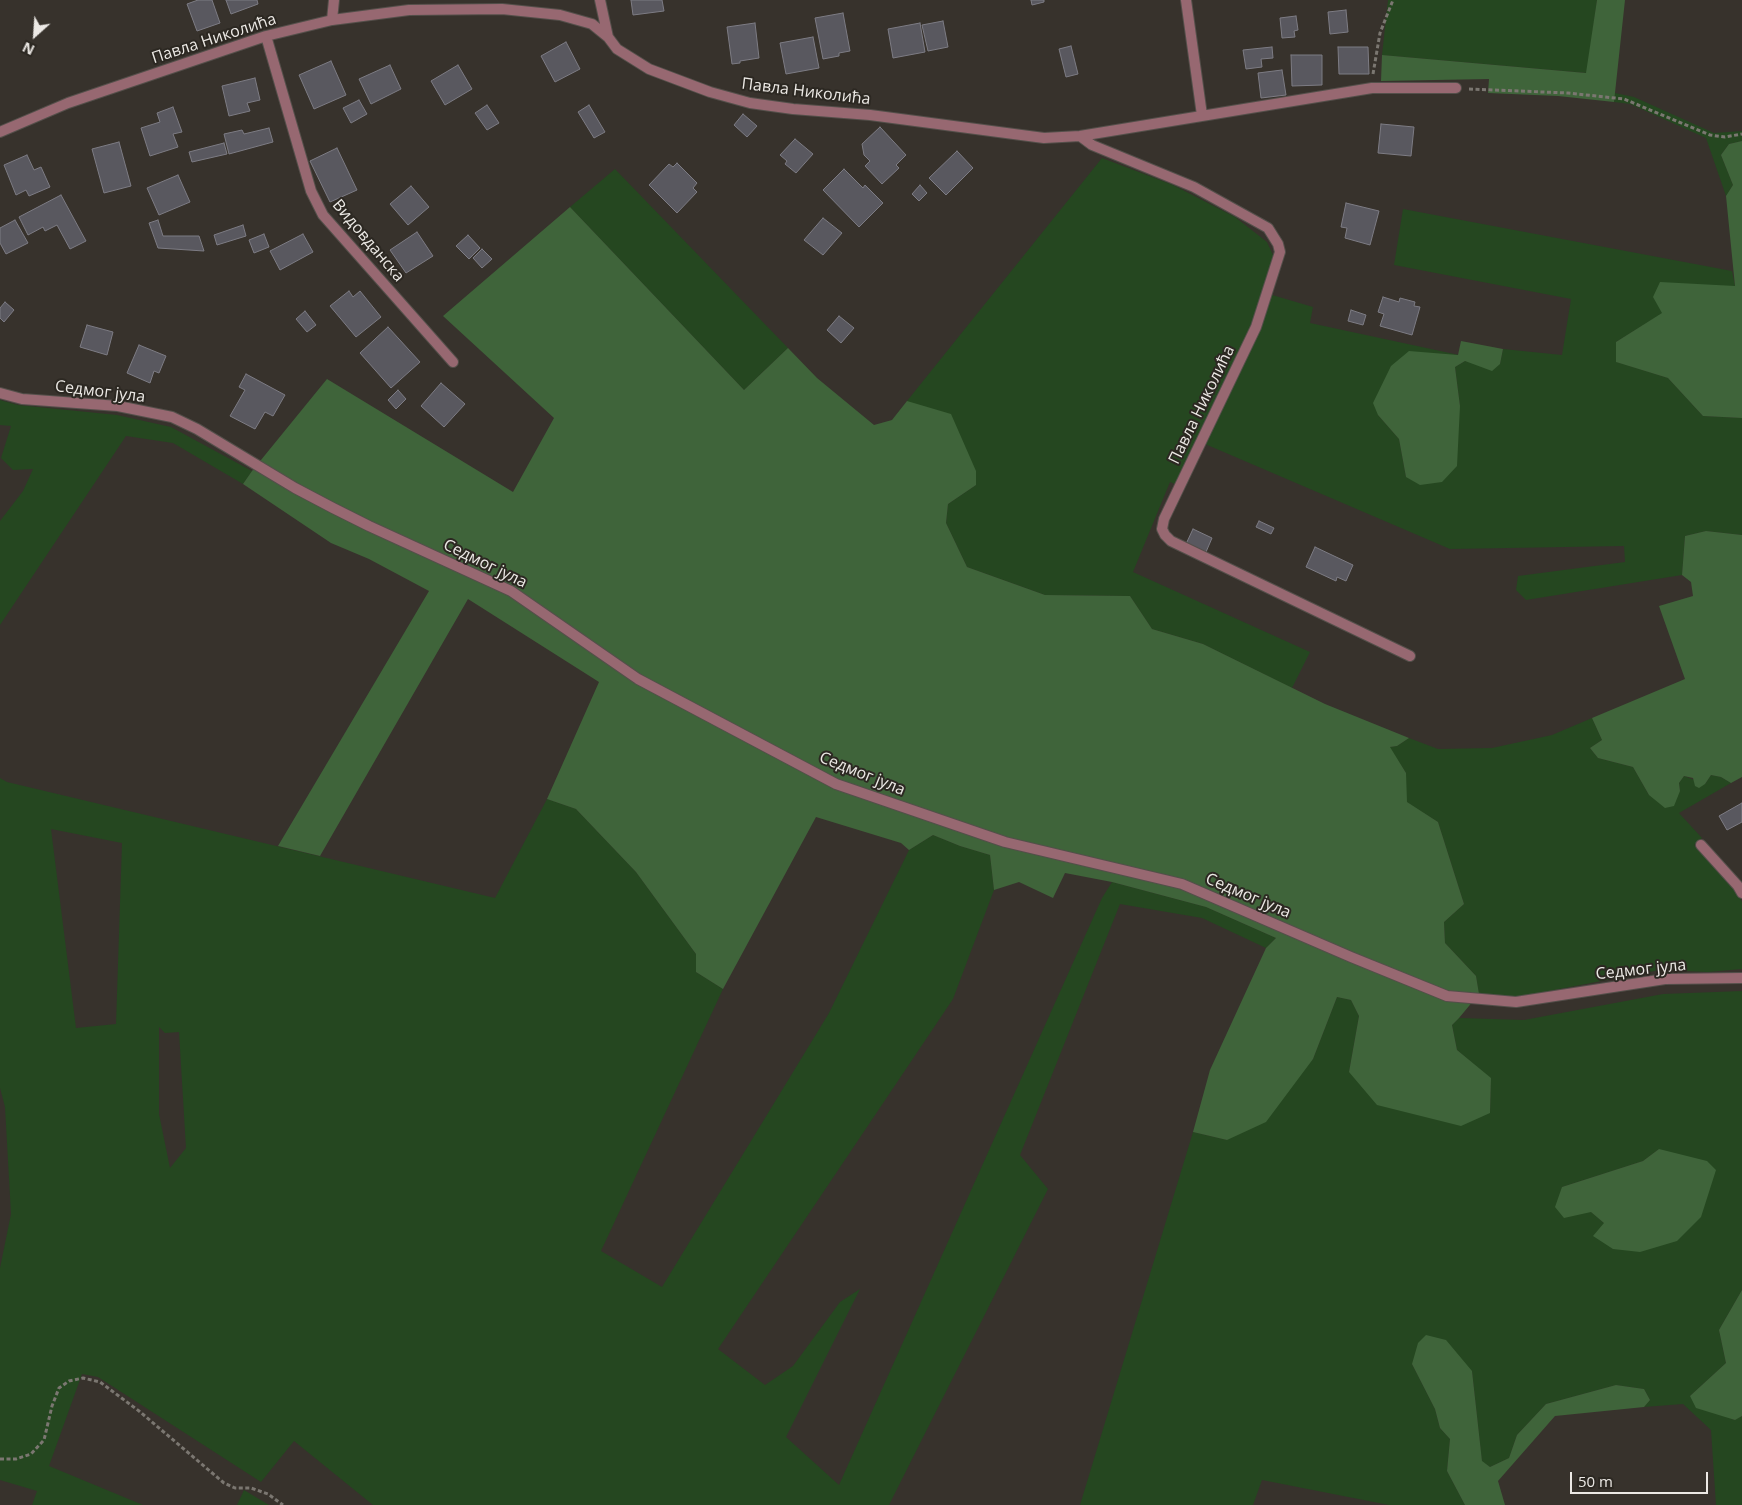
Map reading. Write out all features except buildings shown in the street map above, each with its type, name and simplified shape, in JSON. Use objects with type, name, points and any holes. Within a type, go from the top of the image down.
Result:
[{"type":"street","points":[[332,20],[334,0]]},
{"type":"street","points":[[600,0],[608,38]]},
{"type":"street","points":[[1186,0],[1202,115]]},
{"type":"street","name":"Павла Николића","points":[[0,132],[68,103],[266,36],[332,20],[409,10],[522,10],[560,15],[592,24],[617,49],[649,69],[710,92],[750,103],[880,116],[1044,138],[1080,136],[1372,88],[1456,88]]},
{"type":"street","name":"Видовданска","points":[[266,36],[311,191],[323,215],[452,362]]},
{"type":"street","name":"Павла Николића","points":[[1080,136],[1092,145],[1194,187],[1268,228],[1278,244],[1280,252],[1256,327],[1164,519],[1162,529],[1165,534],[1171,540],[1410,656]]},
{"type":"street","name":"Седмог јула","points":[[0,393],[22,399],[118,406],[172,417],[197,429],[294,488],[369,526],[511,591],[638,680],[836,784],[1005,842],[1182,884],[1447,996],[1516,1002],[1665,979],[1742,978]]},
{"type":"street","points":[[1701,845],[1738,886],[1742,893]]},
{"type":"path","points":[[1372,88],[1380,33],[1393,0]]},
{"type":"path","points":[[1456,88],[1568,93],[1624,99],[1710,135],[1725,137],[1742,134]]},
{"type":"path","points":[[0,1459],[16,1459],[31,1454],[44,1440],[52,1406],[59,1388],[69,1381],[83,1378],[100,1382],[139,1411],[224,1483],[235,1488],[251,1488],[268,1494],[283,1505]]},
{"type":"green space","points":[[1388,0],[1597,0],[1587,73],[1382,55]]},
{"type":"green space","points":[[1597,0],[1625,0],[1614,102],[1558,96],[1488,93],[1489,79],[1381,81],[1382,55],[1586,73]]},
{"type":"green space","points":[[1615,93],[1634,97],[1714,133],[1742,131],[1742,141],[1729,144],[1721,155],[1733,185],[1726,196],[1706,138],[1630,104],[1614,102]]},
{"type":"green space","points":[[1742,141],[1742,418],[1703,416],[1668,378],[1616,362],[1616,342],[1662,313],[1653,297],[1660,282],[1735,286],[1726,196],[1733,185],[1721,155],[1729,144]]},
{"type":"green space","points":[[1102,158],[1173,185],[1235,217],[1267,242],[1273,255],[1262,292],[1313,307],[1310,323],[1459,355],[1378,415],[1399,439],[1406,477],[1460,406],[1455,367],[1465,361],[1500,364],[1503,349],[1562,355],[1571,299],[1394,265],[1403,209],[1732,271],[1735,286],[1663,313],[1616,342],[1617,362],[1668,378],[1703,416],[1742,418],[1742,535],[1706,531],[1685,536],[1682,575],[1526,600],[1516,590],[1518,576],[1625,562],[1624,546],[1450,549],[1205,444],[1184,488],[1170,482],[1133,572],[1310,652],[1292,688],[1203,644],[1152,629],[1130,596],[1045,595],[967,567],[946,523],[948,504],[976,485],[907,401]]},
{"type":"green space","points":[[615,169],[788,348],[744,390],[570,207]]},
{"type":"green space","points":[[570,207],[744,390],[788,348],[817,378],[874,425],[892,420],[907,401],[951,414],[976,471],[976,485],[948,504],[946,523],[967,567],[1045,595],[1130,596],[1152,629],[1203,644],[1325,704],[1409,738],[1397,746],[1390,747],[1406,773],[1407,802],[1438,822],[1464,904],[1444,922],[1445,943],[1476,976],[1479,994],[1452,1025],[1457,1050],[1491,1078],[1490,1113],[1461,1126],[1377,1105],[1349,1072],[1359,1016],[1351,1000],[1337,997],[1313,1059],[1266,1122],[1227,1140],[1193,1132],[1210,1070],[1266,948],[1276,938],[1206,907],[1112,882],[1065,873],[1053,898],[1019,882],[994,890],[990,855],[933,835],[909,850],[901,843],[816,817],[723,989],[696,972],[696,954],[636,872],[576,809],[547,799],[599,682],[468,599],[320,856],[278,846],[429,591],[369,559],[331,543],[243,484],[327,379],[513,492],[554,418],[443,316]]},
{"type":"green space","points":[[1461,341],[1503,349],[1500,364],[1492,371],[1465,361],[1455,367],[1460,406],[1457,466],[1442,482],[1420,485],[1406,477],[1399,439],[1378,415],[1373,403],[1391,366],[1409,351],[1458,355]]},
{"type":"green space","points":[[0,400],[18,405],[117,415],[171,427],[252,471],[243,484],[173,443],[126,436],[0,625],[0,521],[23,491],[33,469],[13,470],[1,458],[11,426],[0,425]]},
{"type":"green space","points":[[1706,531],[1742,535],[1742,777],[1731,783],[1721,777],[1711,775],[1705,784],[1699,788],[1695,786],[1693,778],[1684,776],[1679,783],[1680,791],[1674,806],[1665,808],[1649,795],[1633,767],[1598,758],[1590,748],[1602,740],[1592,718],[1685,679],[1659,606],[1693,596],[1691,582],[1682,575],[1685,536]]},
{"type":"green space","points":[[1592,718],[1602,740],[1590,748],[1598,758],[1633,767],[1649,795],[1680,791],[1679,783],[1684,776],[1705,784],[1711,775],[1721,777],[1731,783],[1679,813],[1702,838],[1694,845],[1734,887],[1742,902],[1742,969],[1708,972],[1660,970],[1517,997],[1479,994],[1476,976],[1445,943],[1444,922],[1464,904],[1438,822],[1406,802],[1406,773],[1389,747],[1397,746],[1409,738],[1438,749],[1492,748],[1552,735]]},
{"type":"green space","points":[[0,778],[7,782],[495,898],[547,799],[576,809],[636,872],[696,954],[696,972],[723,989],[601,1251],[662,1287],[829,1013],[909,850],[933,835],[990,855],[994,890],[953,999],[718,1349],[765,1385],[793,1366],[840,1302],[860,1289],[786,1437],[839,1485],[1102,898],[1112,882],[1206,907],[1276,938],[1266,948],[1202,918],[1120,904],[1020,1155],[1048,1189],[889,1505],[373,1505],[294,1441],[261,1482],[98,1377],[82,1374],[49,1466],[143,1505],[32,1505],[37,1491],[0,1480],[0,1268],[11,1214],[5,1107],[0,1088]],"holes":[[[51,829],[122,843],[116,1024],[76,1028]],[[159,1027],[165,1033],[179,1032],[186,1148],[170,1168],[159,1114]]]},
{"type":"green space","points":[[1742,991],[1742,1290],[1719,1330],[1726,1363],[1690,1396],[1734,1420],[1742,1416],[1742,1505],[1716,1505],[1711,1430],[1683,1404],[1644,1407],[1650,1400],[1644,1389],[1616,1385],[1546,1404],[1517,1435],[1509,1458],[1490,1467],[1482,1462],[1472,1371],[1412,1364],[1435,1409],[1440,1428],[1450,1439],[1447,1471],[1465,1505],[1389,1505],[1262,1480],[1253,1505],[1080,1505],[1193,1132],[1227,1140],[1313,1059],[1337,997],[1351,1000],[1359,1016],[1349,1072],[1490,1113],[1491,1079],[1457,1050],[1452,1025],[1459,1018],[1524,1020],[1663,994]],"holes":[[[1659,1149],[1613,1249],[1604,1223],[1562,1187],[1643,1161]]]},
{"type":"green space","points":[[1659,1149],[1707,1161],[1716,1170],[1701,1217],[1677,1241],[1640,1252],[1613,1249],[1593,1236],[1604,1223],[1591,1212],[1564,1218],[1555,1207],[1562,1187],[1643,1161]]},
{"type":"green space","points":[[1742,1290],[1742,1416],[1735,1420],[1696,1408],[1690,1396],[1726,1363],[1719,1330]]},
{"type":"green space","points":[[1426,1335],[1446,1340],[1472,1371],[1482,1461],[1490,1467],[1509,1458],[1517,1435],[1546,1404],[1616,1385],[1644,1389],[1650,1400],[1644,1407],[1555,1416],[1498,1481],[1505,1505],[1465,1505],[1447,1471],[1450,1439],[1440,1428],[1435,1409],[1412,1364],[1418,1343]]},
{"type":"green space","points":[[244,1490],[269,1505],[237,1505]]}]
